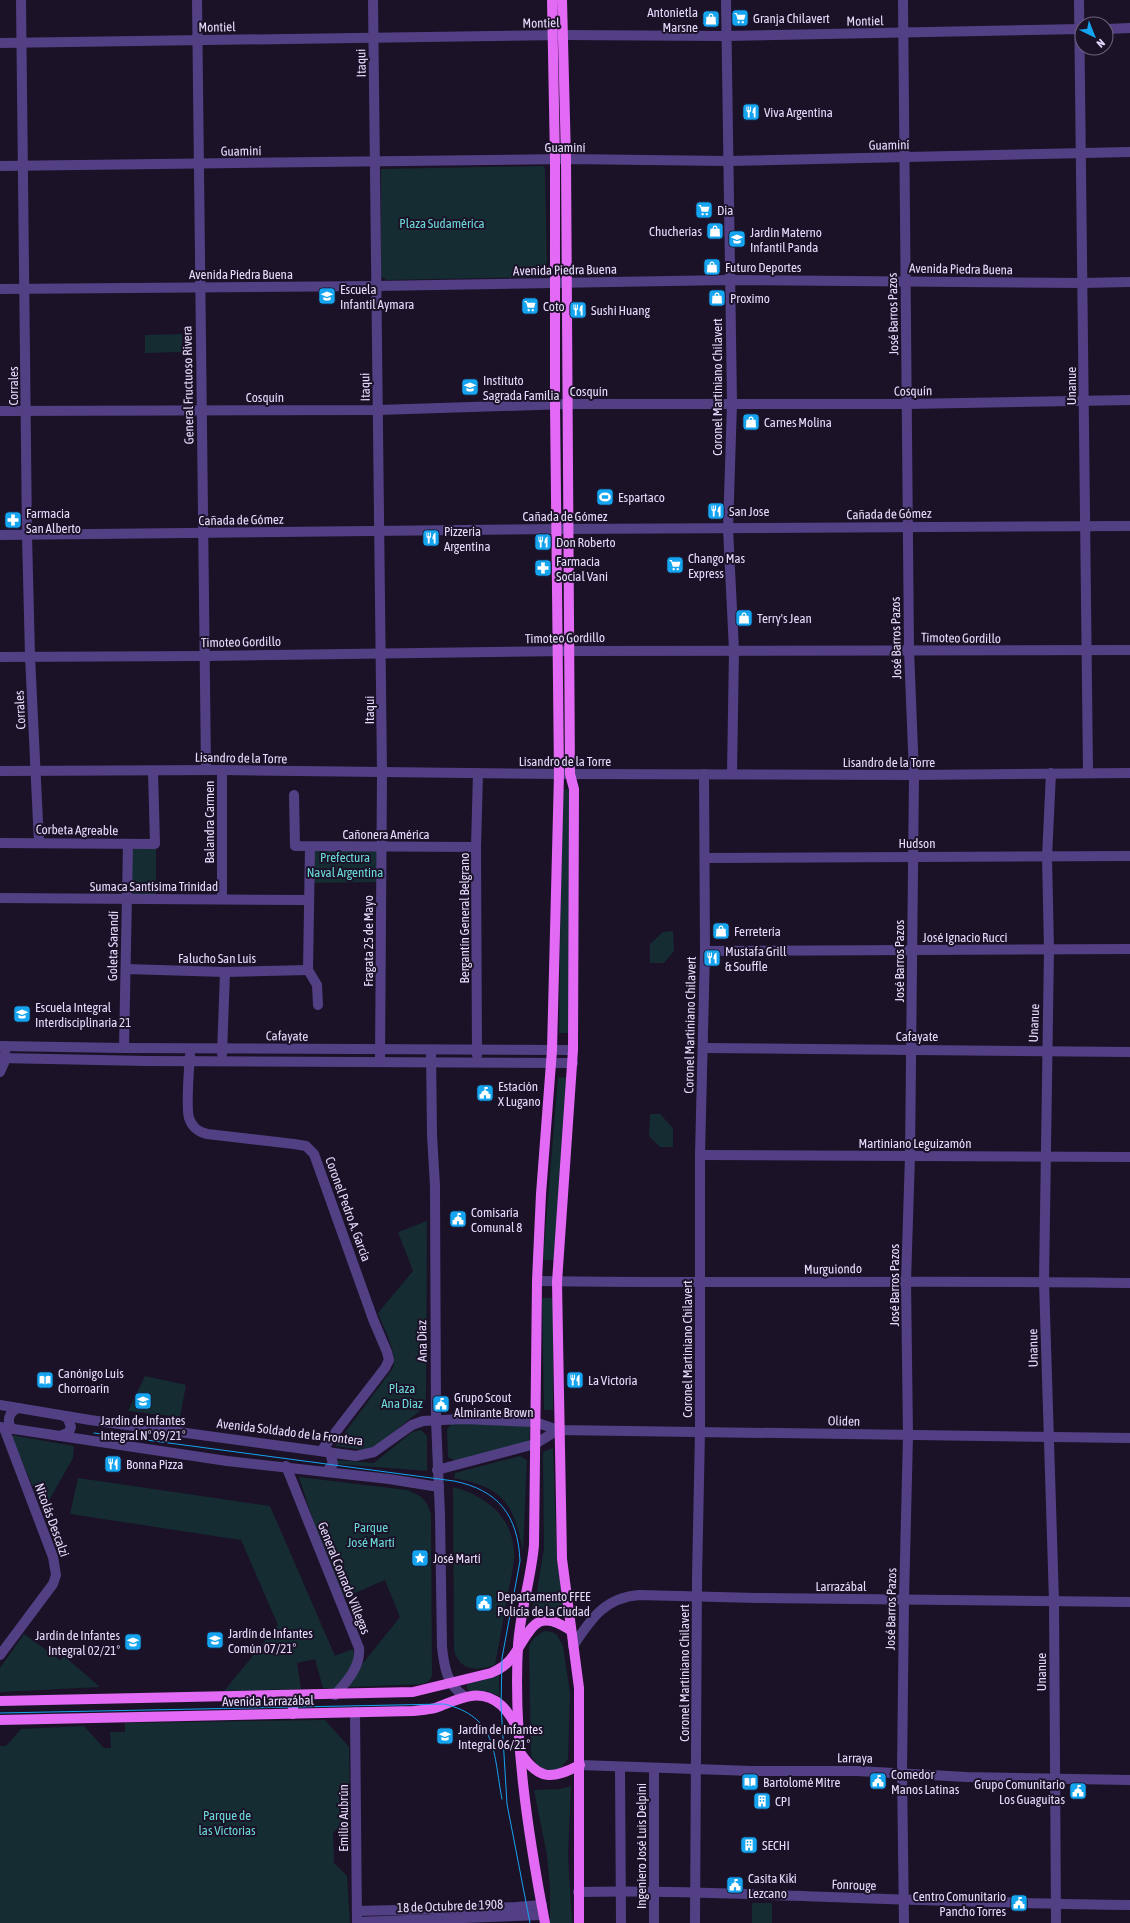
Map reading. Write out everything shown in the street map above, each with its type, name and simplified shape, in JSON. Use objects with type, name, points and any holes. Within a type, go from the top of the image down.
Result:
[{"type":"main road","points":[[552,0],[558,35]]},
{"type":"main road","points":[[562,0],[558,35],[561,159],[567,283],[570,774],[574,789],[574,1050],[557,1282],[558,1430],[562,1559],[569,1609],[570,1630],[579,1688],[579,1923]]},
{"type":"main road","points":[[543,1914],[524,1791],[520,1752],[518,1647],[534,1550],[537,1281],[542,1172],[552,1062],[559,774],[555,283],[561,159]]},
{"type":"main road","name":"Avenida Larrazábal","points":[[0,1701],[335,1695],[413,1692],[491,1673],[501,1668],[510,1660],[532,1627],[544,1621],[556,1621],[570,1630]]},
{"type":"main road","points":[[293,1695],[293,1714]]},
{"type":"main road","name":"Avenida Larrazábal","points":[[0,1720],[427,1710],[464,1696],[487,1698],[501,1705],[519,1731]]},
{"type":"main road","points":[[12,1701],[12,1719]]},
{"type":"main road","points":[[520,1752],[533,1768],[546,1776],[559,1774],[580,1765]]},
{"type":"street","name":"Corrales","points":[[21,0],[22,166],[25,289],[26,535],[39,843]]},
{"type":"street","name":"General Fructuoso Rivera","points":[[197,0],[202,534],[206,770]]},
{"type":"street","name":"Itaqui","points":[[373,0],[376,162],[376,286],[381,530],[382,773]]},
{"type":"street","name":"Coronel Martiniano Chilavert","points":[[726,0],[727,161],[732,403],[728,529],[734,650],[732,774]]},
{"type":"street","name":"José Barros Pazos","points":[[903,0],[907,526],[909,650],[914,775],[910,1156],[906,1281],[908,1436],[902,1772],[905,1899],[904,1923]]},
{"type":"street","name":"Unanue","points":[[1079,0],[1080,16]]},
{"type":"street","points":[[1114,29],[1130,28]]},
{"type":"street","name":"Montiel","points":[[0,43],[374,39],[558,35],[726,36],[903,34],[1074,29]]},
{"type":"street","name":"Unanue","points":[[1081,56],[1084,527],[1088,772]]},
{"type":"street","name":"Guaminí","points":[[0,166],[561,159],[727,161],[1130,152]]},
{"type":"street","name":"Avenida Piedra Buena","points":[[0,289],[376,286],[729,280],[1083,283],[1130,282]]},
{"type":"street","name":"Cosquín","points":[[0,411],[378,410],[567,404],[907,404],[1130,400]]},
{"type":"street","name":"Cañada de Gómez","points":[[0,535],[202,534],[381,530],[1130,526]]},
{"type":"street","name":"Timoteo Gordillo","points":[[0,657],[205,656],[558,651],[909,650],[1086,652],[1130,650]]},
{"type":"street","name":"Lisandro de la Torre","points":[[0,771],[222,770],[382,773],[914,775],[1088,772],[1130,773]]},
{"type":"street","name":"Balandra Carmen","points":[[222,770],[222,898]]},
{"type":"street","name":"Corbeta Agreable","points":[[0,843],[155,844],[153,771]]},
{"type":"street","name":"Fragata 25 de Mayo","points":[[380,1062],[382,773]]},
{"type":"street","name":"Bergantín General Belgrano","points":[[477,1062],[476,847],[478,773]]},
{"type":"street","name":"Unanue","points":[[1051,773],[1046,857],[1049,949],[1046,1050],[1044,1281],[1054,1601],[1056,1923]]},
{"type":"street","name":"Coronel Martiniano Chilavert","points":[[695,1923],[701,1283],[700,1155],[705,951],[704,774]]},
{"type":"street","name":"Cañonera América","points":[[294,795],[295,846],[476,847]]},
{"type":"street","name":"Goleta Sarandí","points":[[124,1048],[128,844]]},
{"type":"street","points":[[310,847],[308,970],[317,985],[318,1004]]},
{"type":"street","name":"Hudson","points":[[705,858],[1130,856]]},
{"type":"street","name":"Sumaca Santísima Trinidad","points":[[0,898],[127,900],[222,898],[308,900]]},
{"type":"street","name":"José Ignacio Rucci","points":[[705,951],[1130,949]]},
{"type":"street","name":"Falucho San Luis","points":[[126,969],[224,972],[308,970]]},
{"type":"street","points":[[222,1061],[224,972]]},
{"type":"street","points":[[0,1072],[3,1058],[3,1046]]},
{"type":"street","name":"Cafayate","points":[[3,1046],[190,1049],[574,1050]]},
{"type":"street","name":"Cafayate","points":[[703,1048],[1046,1050],[1130,1052]]},
{"type":"street","name":"Coronel Pedro A. García","points":[[190,1049],[188,1113],[192,1124],[198,1131],[207,1134],[306,1146],[314,1154],[373,1318],[387,1352],[389,1360],[325,1452]]},
{"type":"street","name":"Ana Díaz","points":[[431,1050],[432,1136],[435,1186],[436,1420],[439,1487],[442,1647],[445,1669],[450,1684]]},
{"type":"street","name":"Cafayate","points":[[3,1058],[190,1061],[573,1063]]},
{"type":"street","name":"Martiniano Leguizamón","points":[[700,1155],[1130,1157]]},
{"type":"street","name":"Murguiondo","points":[[537,1281],[701,1283],[1044,1281],[1130,1283]]},
{"type":"street","name":"Avenida Soldado de la Frontera","points":[[0,1405],[64,1416],[356,1456],[368,1455],[390,1442],[412,1425],[423,1421],[536,1422],[558,1430]]},
{"type":"street","points":[[18,1408],[11,1413],[5,1428],[227,1461],[286,1466],[439,1487]]},
{"type":"street","points":[[60,1436],[69,1432],[71,1427],[68,1418],[64,1416]]},
{"type":"street","name":"Nicolás Descalzi","points":[[0,1655],[47,1593],[56,1575],[53,1557],[5,1428]]},
{"type":"street","points":[[438,1470],[535,1444],[558,1430]]},
{"type":"street","name":"Oliden","points":[[558,1430],[1130,1438]]},
{"type":"street","points":[[325,1452],[332,1464],[326,1472]]},
{"type":"street","name":"General Conrado Villegas","points":[[286,1466],[359,1648],[360,1655],[356,1666],[335,1695]]},
{"type":"street","name":"Larrazábal","points":[[573,1646],[595,1616],[608,1604],[624,1597],[639,1595],[804,1599],[904,1598],[1130,1602]]},
{"type":"street","points":[[450,1684],[464,1696]]},
{"type":"street","name":"Emilio Aubrún","points":[[355,1712],[357,1922]]},
{"type":"street","name":"Larraya","points":[[580,1765],[654,1769],[902,1772],[967,1777],[1130,1780]]},
{"type":"street","points":[[620,1767],[622,1891],[621,1923]]},
{"type":"street","name":"Ingeniero José Luis Delpini","points":[[654,1769],[654,1923]]},
{"type":"street","name":"Fonrouge","points":[[578,1892],[654,1891],[1130,1905]]},
{"type":"street","name":"18 de Octubre de 1908","points":[[357,1911],[516,1907],[543,1914]]},
{"type":"street","name":"18 de Octubre de 1908","points":[[357,1922],[543,1914]]},
{"type":"green space","name":"Plaza Sudamérica","points":[[543,166],[545,169],[547,271],[541,277],[387,280],[381,277],[381,169]]},
{"type":"green space","points":[[182,334],[182,352],[145,353],[145,335]]},
{"type":"green space","points":[[570,789],[570,1033],[559,1033],[562,790]]},
{"type":"green space","name":"Prefectura Naval Argentina","points":[[381,846],[381,882],[309,883],[310,847]]},
{"type":"green space","points":[[156,847],[156,896],[132,896],[132,849]]},
{"type":"green space","points":[[673,931],[674,951],[664,963],[650,963],[650,944],[663,932]]},
{"type":"green space","points":[[558,1077],[568,1078],[555,1260],[543,1260]]},
{"type":"green space","points":[[650,1114],[660,1114],[673,1128],[673,1147],[660,1147],[649,1136]]},
{"type":"green space","name":"Plaza Ana Díaz","points":[[427,1221],[426,1398],[421,1410],[374,1448],[366,1450],[335,1446],[393,1368],[394,1361],[392,1347],[378,1313],[413,1271],[398,1232]]},
{"type":"green space","points":[[542,1298],[553,1298],[553,1410],[544,1410]]},
{"type":"green space","points":[[145,1376],[186,1385],[180,1417],[128,1411]]},
{"type":"green space","points":[[452,1424],[526,1424],[530,1428],[529,1442],[456,1461],[448,1457],[447,1429]]},
{"type":"green space","points":[[421,1430],[427,1436],[427,1471],[338,1464],[336,1460],[374,1463],[412,1432]]},
{"type":"green space","points":[[11,1435],[74,1446],[73,1458],[43,1511]]},
{"type":"green space","points":[[553,1448],[557,1558],[564,1609],[561,1613],[534,1615],[531,1612],[537,1591],[544,1549],[543,1452]]},
{"type":"green space","points":[[520,1456],[527,1460],[523,1551],[515,1521],[504,1500],[496,1493],[485,1487],[454,1478],[455,1473]]},
{"type":"green space","name":"Parque José Martí","points":[[299,1477],[407,1490],[420,1496],[428,1505],[431,1514],[432,1676],[429,1681],[423,1684],[349,1687],[348,1682],[400,1617],[385,1580],[339,1600]]},
{"type":"green space","points":[[78,1478],[270,1506],[335,1656],[353,1649],[354,1656],[350,1671],[335,1689],[323,1688],[315,1659],[297,1663],[301,1689],[224,1691],[278,1625],[241,1540],[70,1514]]},
{"type":"green space","points":[[453,1487],[466,1491],[488,1503],[505,1521],[513,1545],[513,1569],[495,1665],[488,1667],[470,1668],[464,1666],[456,1657],[454,1650]]},
{"type":"green space","points":[[544,1631],[552,1632],[557,1635],[563,1646],[570,1693],[568,1759],[559,1770],[540,1770],[531,1755],[529,1646],[534,1638]]},
{"type":"green space","points":[[24,1634],[60,1660],[64,1656],[100,1687],[0,1692],[0,1668]]},
{"type":"green space","points":[[499,1675],[499,1696],[487,1691],[470,1691],[467,1689],[467,1684]]},
{"type":"green space","name":"Parque de las Victorias","points":[[325,1720],[349,1747],[350,1818],[347,1818],[333,1833],[334,1863],[347,1876],[350,1923],[0,1923],[0,1746],[6,1746],[21,1729],[84,1726],[104,1748],[111,1748],[110,1732],[125,1732],[125,1723]]},
{"type":"green space","points":[[571,1786],[568,1856],[572,1923],[550,1923],[550,1888],[547,1855],[534,1790],[559,1789]]},
{"type":"green space","points":[[752,1903],[772,1903],[772,1923],[752,1923]]},
{"type":"tram line","points":[[94,1433],[454,1481],[483,1491],[494,1498],[503,1507],[515,1530],[520,1561],[502,1658],[501,1705],[507,1804],[530,1923]]},
{"type":"tram line","points":[[0,1713],[444,1704],[462,1710],[475,1718],[484,1728],[490,1739],[494,1752],[502,1799]]},
{"type":"place","name":"Granja Chilavert","points":[[740,18]]},
{"type":"place","name":"Antonietla Marsne","points":[[711,19]]},
{"type":"place","name":"Viva Argentina","points":[[751,112]]},
{"type":"place","name":"Dia","points":[[704,210]]},
{"type":"place","name":"Chucherías","points":[[715,231]]},
{"type":"place","name":"Jardín Materno Infantil Panda","points":[[737,239]]},
{"type":"place","name":"Futuro Deportes","points":[[712,267]]},
{"type":"place","name":"Escuela Infantil Aymara","points":[[327,296]]},
{"type":"place","name":"Proximo","points":[[717,298]]},
{"type":"place","name":"Coto","points":[[530,306]]},
{"type":"place","name":"Sushi Huang","points":[[578,310]]},
{"type":"place","name":"Instituto Sagrada Familia","points":[[470,387]]},
{"type":"place","name":"Carnes Molina","points":[[751,422]]},
{"type":"place","name":"Espartaco","points":[[605,497]]},
{"type":"place","name":"San Jose","points":[[716,511]]},
{"type":"place","name":"Farmacia San Alberto","points":[[13,520]]},
{"type":"place","name":"Pizzeria Argentina","points":[[431,538]]},
{"type":"place","name":"Don Roberto","points":[[543,542]]},
{"type":"place","name":"Chango Mas Express","points":[[675,565]]},
{"type":"place","name":"Farmacia Social Vani","points":[[543,568]]},
{"type":"place","name":"Terry's Jean","points":[[744,618]]},
{"type":"place","name":"Ferretería","points":[[721,931]]},
{"type":"place","name":"Mustafa Grill & Souffle","points":[[712,958]]},
{"type":"place","name":"Escuela Integral Interdisciplinaria 21","points":[[22,1014]]},
{"type":"place","name":"Estación X Lugano","points":[[485,1093]]},
{"type":"place","name":"Comisaría Comunal 8","points":[[458,1219]]},
{"type":"place","name":"Canónigo Luis Chorroarín","points":[[45,1380]]},
{"type":"place","name":"La Victoria","points":[[575,1380]]},
{"type":"place","name":"Jardín de Infantes Integral Nº 09/21º","points":[[143,1401]]},
{"type":"place","name":"Grupo Scout Almirante Brown","points":[[441,1404]]},
{"type":"place","name":"Bonna Pizza","points":[[113,1464]]},
{"type":"place","name":"José Martí","points":[[420,1558]]},
{"type":"place","name":"Departamento FFEE Policía de la Ciudad","points":[[484,1603]]},
{"type":"place","name":"Jardín de Infantes Común 07/21°","points":[[215,1640]]},
{"type":"place","name":"Jardín de Infantes Integral 02/21°","points":[[133,1642]]},
{"type":"place","name":"Jardín de Infantes Integral 06/21°","points":[[445,1736]]},
{"type":"place","name":"Comedor Manos Latinas","points":[[878,1781]]},
{"type":"place","name":"Bartolomé Mitre","points":[[750,1782]]},
{"type":"place","name":"Grupo Comunitario Los Guaguitas","points":[[1078,1791]]},
{"type":"place","name":"CPI","points":[[762,1801]]},
{"type":"place","name":"SECHI","points":[[749,1845]]},
{"type":"place","name":"Casita Kiki Lezcano","points":[[735,1885]]},
{"type":"place","name":"Centro Comunitario Pancho Torres","points":[[1019,1903]]}]
